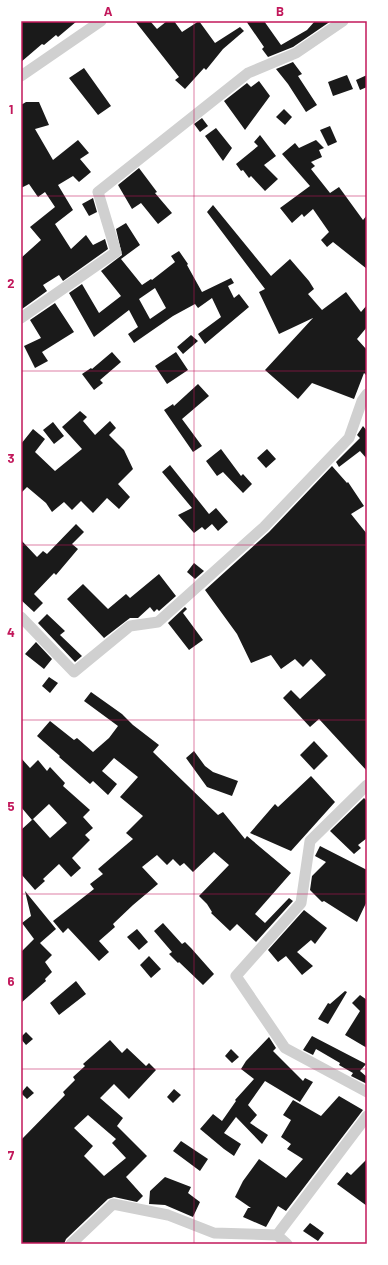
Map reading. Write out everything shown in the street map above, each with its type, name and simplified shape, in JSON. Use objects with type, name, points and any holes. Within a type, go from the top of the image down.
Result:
[{"type":"street","points":[[21,76],[101,21]]},
{"type":"street","points":[[21,318],[116,252],[98,192],[248,73],[296,53],[343,21]]},
{"type":"street","points":[[21,617],[74,672],[130,626],[158,622],[264,527],[349,438],[362,400],[367,394]]},
{"type":"street","points":[[367,785],[310,841],[301,903],[236,976],[285,1048],[367,1092]]},
{"type":"street","points":[[276,1235],[367,1116]]},
{"type":"street","points":[[71,1244],[113,1204],[168,1215],[214,1233],[276,1235],[287,1244]]},
{"type":"building","points":[[21,21],[77,21],[58,37],[56,35],[44,45],[42,44],[21,62]]},
{"type":"building","points":[[135,21],[150,21],[157,29],[167,21],[174,21],[182,32],[199,21],[215,43],[240,27],[244,31],[223,49],[206,70],[204,68],[185,89],[175,80],[179,77]]},
{"type":"building","points":[[246,21],[264,21],[281,45],[307,30],[315,21],[331,21],[293,47],[268,57],[262,49],[264,47]]},
{"type":"building","points":[[293,62],[302,74],[298,76],[317,105],[306,112],[288,84],[276,69]]},
{"type":"building","points":[[84,68],[111,106],[98,115],[69,78]]},
{"type":"building","points":[[347,75],[353,89],[333,96],[328,82]]},
{"type":"building","points":[[367,75],[367,87],[360,90],[356,80]]},
{"type":"building","points":[[259,81],[270,96],[245,130],[224,101],[247,83],[251,87]]},
{"type":"building","points":[[26,102],[39,102],[49,125],[35,129],[53,160],[78,140],[89,153],[80,159],[91,172],[79,182],[73,176],[58,185],[73,210],[55,224],[71,249],[86,235],[93,245],[105,239],[108,249],[63,281],[59,275],[43,285],[47,291],[22,309],[21,258],[41,240],[30,227],[55,207],[45,192],[38,197],[29,184],[21,188],[21,105]]},
{"type":"building","points":[[284,109],[292,117],[285,125],[276,117]]},
{"type":"building","points":[[202,118],[208,126],[200,132],[194,124]]},
{"type":"building","points":[[330,126],[337,142],[328,146],[320,130]]},
{"type":"building","points":[[216,128],[232,148],[223,161],[205,136]]},
{"type":"building","points":[[260,135],[276,156],[264,165],[278,179],[265,191],[251,176],[249,178],[243,170],[241,171],[236,164],[258,146],[254,142]]},
{"type":"building","points":[[316,140],[324,148],[319,150],[322,157],[311,162],[315,166],[311,169],[330,193],[339,187],[363,220],[367,215],[367,269],[333,242],[327,247],[321,240],[329,232],[313,209],[304,217],[302,214],[292,223],[280,208],[310,186],[282,154],[295,143],[299,148]]},
{"type":"building","points":[[139,168],[157,192],[155,193],[172,213],[158,224],[141,203],[132,209],[118,185]]},
{"type":"building","points":[[93,198],[97,212],[89,216],[82,204]]},
{"type":"building","points":[[213,205],[271,276],[290,259],[309,281],[314,289],[308,294],[322,310],[346,292],[361,312],[367,305],[367,327],[357,339],[367,350],[367,376],[364,373],[354,399],[312,383],[298,399],[265,370],[313,318],[279,334],[259,292],[265,289],[207,212]]},
{"type":"building","points":[[126,223],[140,245],[121,259],[142,285],[151,279],[152,280],[175,262],[171,256],[179,251],[188,264],[187,265],[202,292],[231,278],[234,283],[228,286],[234,298],[239,294],[249,307],[205,344],[198,334],[221,317],[212,298],[198,308],[195,304],[173,316],[134,343],[128,334],[138,327],[129,310],[94,337],[69,293],[82,284],[99,313],[121,296],[101,271],[122,255],[116,229]],"holes":[[[155,288],[166,308],[150,319],[139,299]]]},
{"type":"building","points":[[55,303],[74,332],[42,352],[48,361],[35,368],[24,346],[41,338],[30,320]]},
{"type":"building","points":[[191,335],[198,341],[183,354],[177,347]]},
{"type":"building","points":[[112,352],[121,362],[100,380],[103,383],[94,390],[82,374],[91,368],[92,369]]},
{"type":"building","points":[[176,352],[188,370],[167,384],[155,366]]},
{"type":"building","points":[[198,384],[209,396],[182,419],[202,446],[193,452],[164,410],[173,404],[174,406]]},
{"type":"building","points":[[80,411],[87,417],[83,421],[95,435],[110,421],[116,428],[109,435],[124,450],[133,469],[118,484],[130,497],[119,509],[107,498],[93,513],[81,501],[72,510],[64,502],[52,512],[46,503],[27,487],[21,493],[21,444],[33,429],[45,439],[35,452],[55,471],[82,449],[62,427]]},
{"type":"building","points":[[53,422],[64,436],[54,444],[43,430]]},
{"type":"building","points":[[363,426],[367,431],[367,459],[360,451],[339,467],[336,462],[360,438],[357,435]]},
{"type":"building","points":[[221,449],[241,476],[243,474],[252,484],[243,493],[223,472],[217,476],[206,461]]},
{"type":"building","points":[[267,449],[276,459],[266,468],[257,458]]},
{"type":"building","points":[[170,465],[209,514],[216,508],[228,522],[218,531],[212,524],[205,530],[202,527],[194,533],[178,515],[192,508],[162,472]]},
{"type":"building","points":[[332,466],[347,483],[348,482],[364,506],[351,514],[367,534],[367,771],[319,719],[310,727],[283,698],[291,690],[300,699],[326,675],[311,659],[303,667],[295,659],[281,669],[271,655],[251,663],[237,634],[205,590],[269,532]]},
{"type":"building","points":[[76,524],[84,532],[72,544],[78,549],[56,575],[54,573],[34,594],[43,603],[34,612],[21,600],[21,540],[37,557],[43,551],[47,554]]},
{"type":"building","points":[[194,563],[204,571],[195,579],[187,572]]},
{"type":"building","points":[[159,574],[176,596],[159,611],[157,609],[154,612],[150,607],[138,618],[130,618],[104,638],[67,599],[83,584],[108,609],[126,594],[130,598]]},
{"type":"building","points":[[185,607],[187,609],[183,613],[203,640],[189,650],[168,623]]},
{"type":"building","points":[[47,614],[65,631],[60,635],[82,656],[75,662],[38,623]]},
{"type":"building","points":[[36,642],[52,659],[44,669],[25,654]]},
{"type":"building","points":[[49,677],[58,683],[50,693],[42,686]]},
{"type":"building","points":[[91,692],[122,714],[133,725],[159,745],[153,752],[218,815],[223,812],[245,839],[247,836],[291,873],[255,914],[265,923],[289,898],[293,901],[256,942],[237,924],[230,931],[211,913],[212,912],[207,904],[199,896],[229,865],[214,852],[193,872],[184,863],[180,866],[173,859],[167,865],[157,855],[142,867],[158,884],[113,924],[115,927],[99,941],[109,952],[99,961],[68,928],[63,933],[53,921],[94,889],[90,884],[103,874],[98,869],[133,839],[126,833],[143,816],[120,797],[138,777],[114,758],[102,771],[117,784],[108,795],[93,781],[90,784],[37,736],[50,721],[74,740],[77,738],[93,752],[109,738],[118,726],[84,701]]},
{"type":"building","points":[[314,741],[328,756],[314,770],[300,755]]},
{"type":"building","points":[[194,751],[205,766],[213,772],[238,781],[232,796],[207,787],[186,758]]},
{"type":"building","points":[[21,758],[30,768],[38,760],[47,771],[50,767],[65,783],[63,786],[90,810],[83,817],[93,828],[85,835],[90,840],[72,858],[81,868],[71,877],[59,864],[43,879],[45,881],[35,890],[21,874],[21,830],[32,820],[21,807]],"holes":[[[49,804],[67,823],[50,838],[33,819]]]},
{"type":"building","points":[[311,776],[335,802],[291,851],[250,833],[275,804],[278,807]]},
{"type":"building","points":[[364,798],[367,801],[367,838],[358,845],[361,848],[354,854],[330,831]]},
{"type":"building","points":[[320,846],[367,870],[367,901],[357,922],[324,901],[322,902],[310,890],[312,876],[326,862],[315,856]]},
{"type":"building","points":[[25,891],[56,929],[40,943],[52,955],[45,962],[52,972],[45,979],[46,981],[21,1003],[21,952],[34,939],[22,923],[31,916]]},
{"type":"building","points":[[304,910],[327,928],[315,944],[311,940],[297,952],[313,966],[302,975],[286,956],[278,962],[268,950]]},
{"type":"building","points":[[163,923],[182,944],[185,942],[191,948],[214,974],[203,985],[169,954],[172,952],[154,931]]},
{"type":"building","points":[[137,929],[148,942],[139,950],[127,937]]},
{"type":"building","points":[[149,956],[161,969],[151,978],[140,965]]},
{"type":"building","points":[[76,981],[86,994],[59,1015],[50,1003]]},
{"type":"building","points":[[345,991],[347,992],[328,1024],[318,1019],[328,1003],[330,1004]]},
{"type":"building","points":[[360,995],[367,1000],[367,1048],[345,1035],[360,1011],[352,1003]]},
{"type":"building","points":[[26,1032],[33,1039],[26,1045],[21,1037]]},
{"type":"building","points":[[312,1036],[366,1064],[360,1071],[367,1077],[367,1084],[351,1076],[353,1073],[339,1065],[340,1063],[316,1049],[313,1055],[303,1050]]},
{"type":"building","points":[[269,1037],[276,1048],[273,1051],[303,1081],[305,1078],[313,1082],[300,1102],[265,1081],[248,1105],[257,1115],[250,1123],[268,1135],[262,1144],[236,1117],[224,1133],[241,1144],[234,1156],[200,1129],[213,1114],[222,1121],[236,1101],[235,1100],[254,1079],[241,1069],[246,1061]]},
{"type":"building","points":[[110,1040],[122,1053],[127,1048],[146,1066],[149,1063],[156,1070],[129,1099],[114,1084],[100,1098],[123,1118],[117,1126],[147,1156],[126,1177],[143,1196],[137,1202],[114,1197],[108,1199],[66,1239],[64,1244],[21,1244],[21,1140],[65,1095],[63,1092],[75,1080],[73,1077],[85,1066],[83,1064]],"holes":[[[88,1115],[116,1139],[112,1143],[126,1158],[104,1176],[84,1156],[93,1146],[74,1128]]]},
{"type":"building","points":[[231,1049],[239,1057],[232,1063],[225,1056]]},
{"type":"building","points":[[27,1086],[34,1093],[27,1099],[21,1093]]},
{"type":"building","points":[[174,1089],[181,1095],[173,1103],[167,1097]]},
{"type":"building","points":[[339,1096],[363,1110],[286,1211],[278,1206],[266,1227],[243,1217],[248,1208],[251,1208],[235,1197],[243,1181],[259,1159],[286,1178],[303,1159],[287,1149],[291,1144],[281,1137],[291,1120],[283,1115],[293,1100],[321,1116]]},
{"type":"building","points":[[181,1141],[208,1159],[200,1171],[173,1151]]},
{"type":"building","points":[[367,1159],[367,1206],[337,1184],[347,1172],[351,1175]]},
{"type":"building","points":[[165,1177],[191,1187],[188,1193],[200,1202],[193,1217],[165,1205],[149,1204],[150,1191]]},
{"type":"building","points":[[310,1223],[324,1233],[318,1241],[303,1231]]}]
